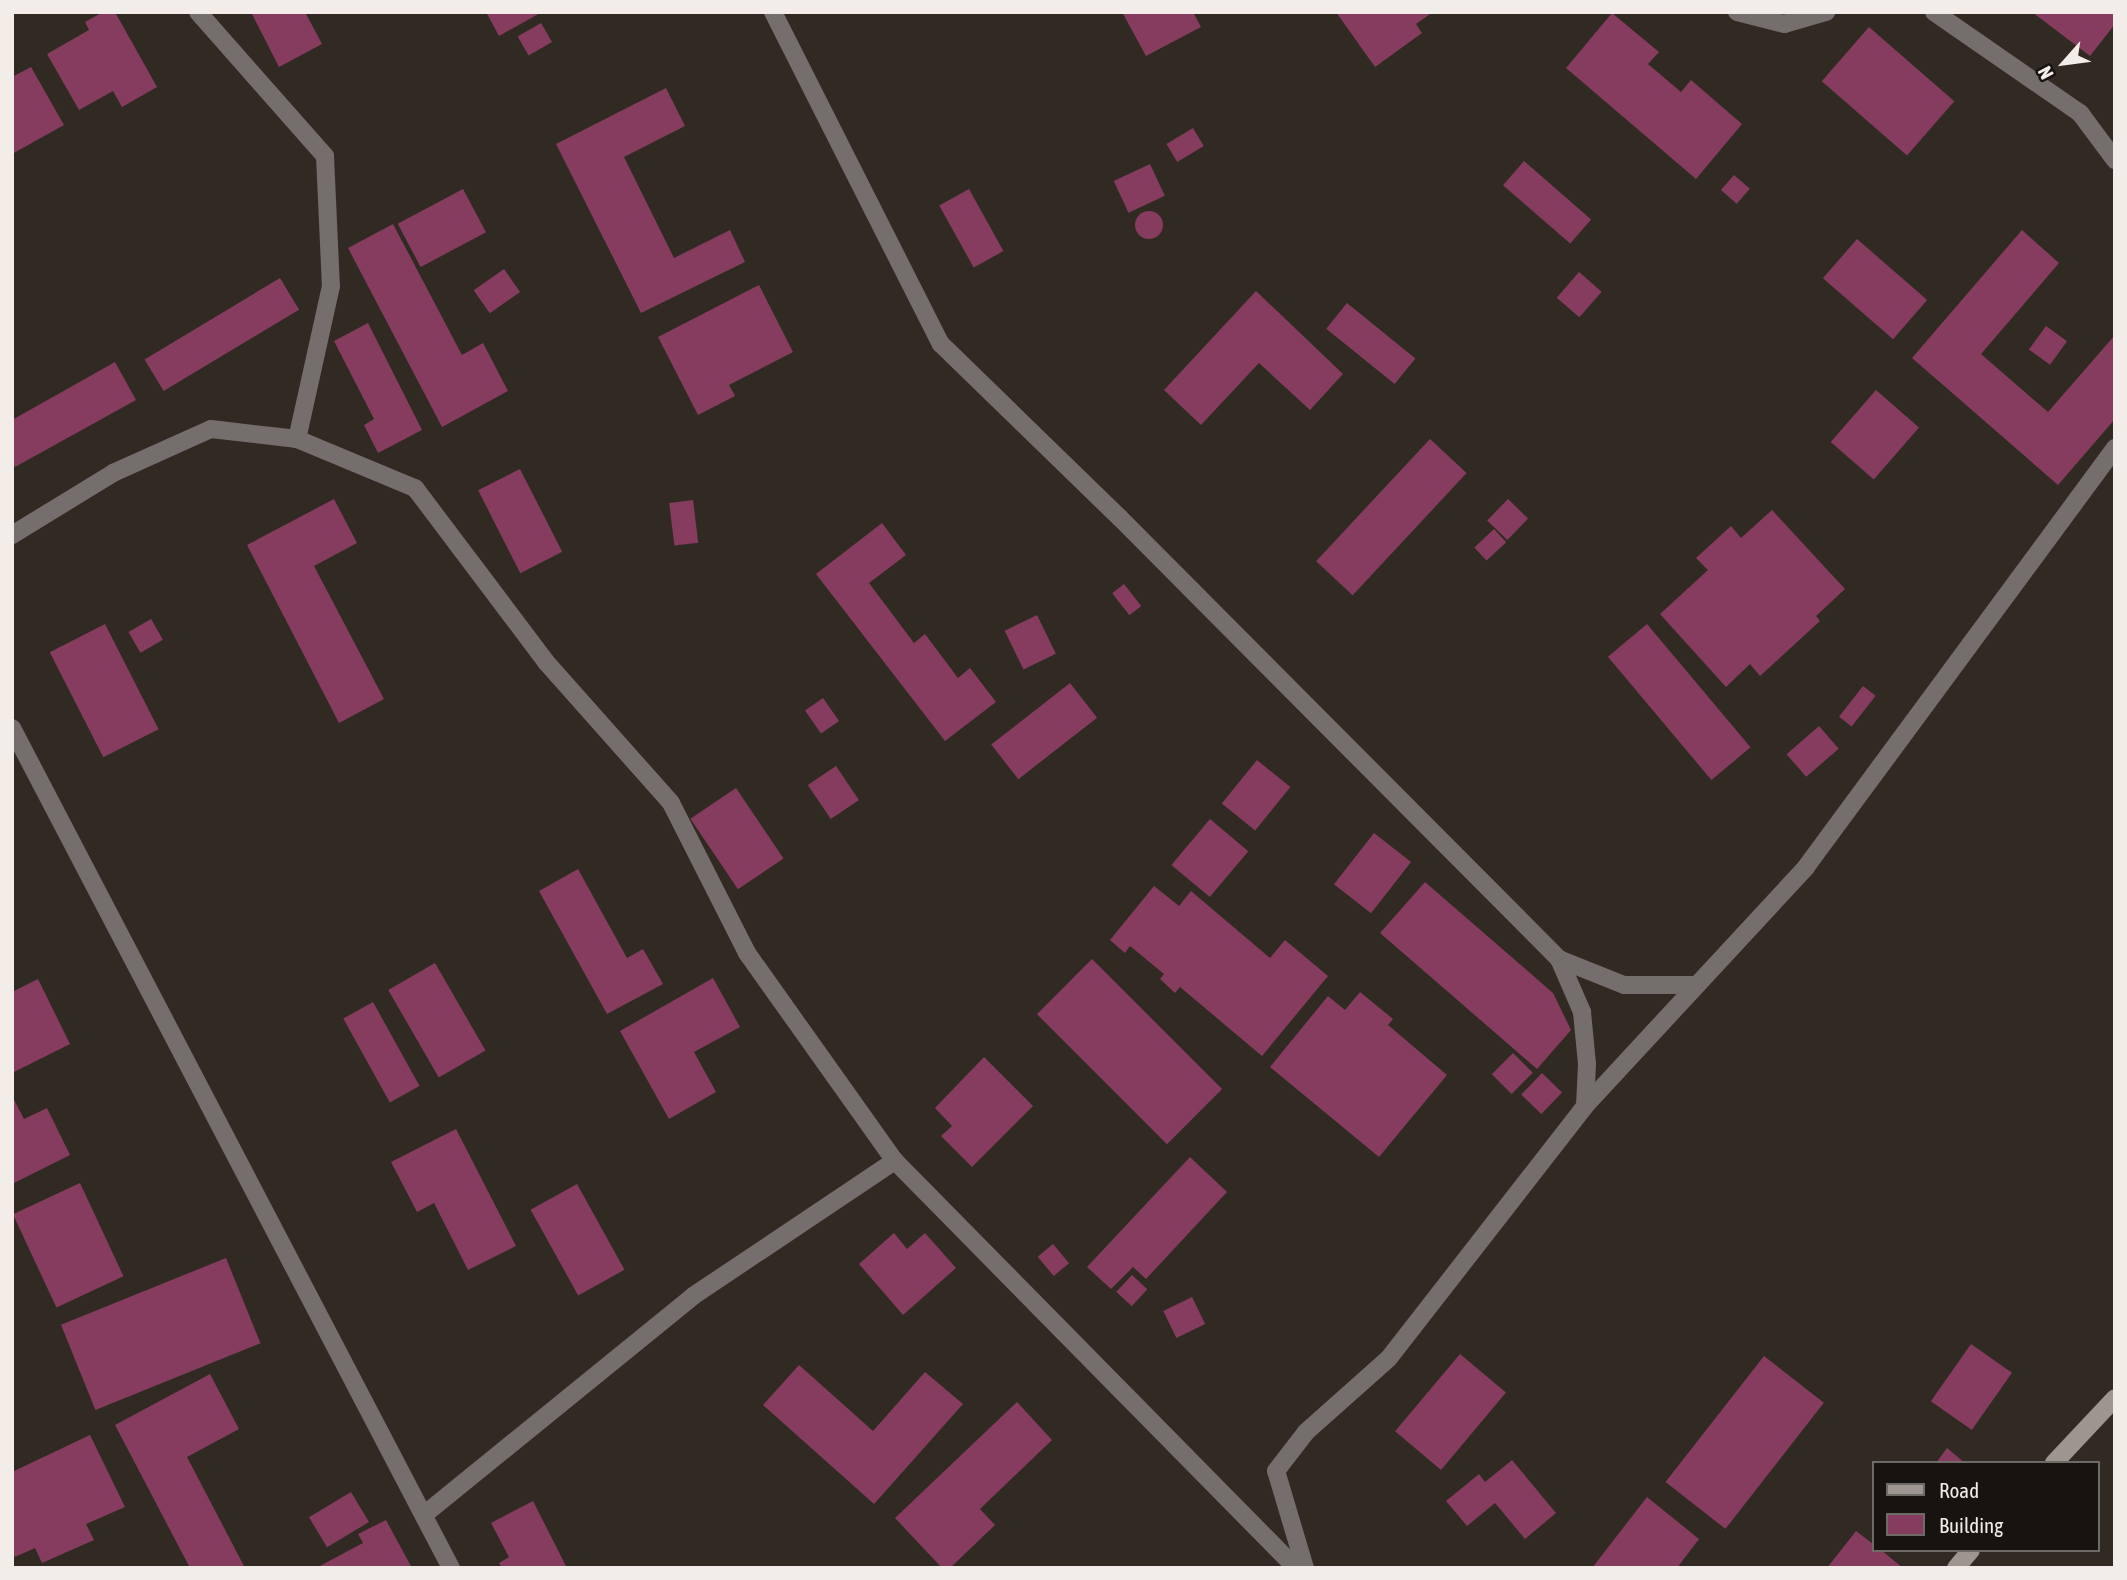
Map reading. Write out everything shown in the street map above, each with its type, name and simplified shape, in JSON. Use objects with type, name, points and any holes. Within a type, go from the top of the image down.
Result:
[{"type":"street","points":[[198,12],[325,156],[331,286],[297,439]]},
{"type":"street","points":[[774,12],[941,344],[1120,517],[1559,959],[1582,1012],[1587,1064],[1585,1106]]},
{"type":"street","points":[[1737,12],[1784,24],[1826,12]]},
{"type":"street","points":[[1934,12],[2080,113],[2115,160]]},
{"type":"street","points":[[12,535],[113,473],[211,429],[297,439],[415,488],[545,662],[671,803],[747,953],[895,1161],[1296,1568]]},
{"type":"street","points":[[1305,1568],[1276,1471],[1306,1432],[1389,1358],[1585,1106],[1806,867],[2115,448]]},
{"type":"street","points":[[12,728],[451,1568]]},
{"type":"street","points":[[1559,959],[1624,985],[1696,985]]},
{"type":"street","points":[[425,1514],[693,1296],[895,1161]]},
{"type":"street","points":[[2056,1461],[2115,1398]]},
{"type":"street","points":[[1956,1568],[1969,1552]]},
{"type":"building","points":[[103,12],[115,12],[157,87],[122,107],[113,91],[79,110],[47,54],[89,30],[85,22]]},
{"type":"building","points":[[251,12],[305,12],[322,44],[279,67]]},
{"type":"building","points":[[486,12],[542,12],[499,36]]},
{"type":"building","points":[[1122,12],[1193,12],[1201,27],[1146,56]]},
{"type":"building","points":[[1336,12],[1433,12],[1416,24],[1422,33],[1375,67]]},
{"type":"building","points":[[2032,12],[2115,12],[2115,24],[2090,56]]},
{"type":"building","points":[[1612,13],[1659,52],[1648,64],[1681,92],[1691,80],[1742,124],[1696,179],[1566,68]]},
{"type":"building","points":[[541,23],[552,42],[529,56],[518,36]]},
{"type":"building","points":[[1869,27],[1954,101],[1907,155],[1822,81]]},
{"type":"building","points":[[31,67],[64,125],[12,154],[12,77]]},
{"type":"building","points":[[666,88],[685,126],[624,157],[674,258],[730,230],[745,262],[641,313],[556,144]]},
{"type":"building","points":[[1193,128],[1204,146],[1177,162],[1166,144]]},
{"type":"building","points":[[1524,161],[1591,219],[1570,244],[1503,185]]},
{"type":"building","points":[[1150,164],[1165,196],[1129,213],[1114,181]]},
{"type":"building","points":[[1734,175],[1750,189],[1737,204],[1721,190]]},
{"type":"building","points":[[463,189],[486,232],[421,267],[398,224]]},
{"type":"building","points":[[969,189],[1003,251],[974,268],[939,205]]},
{"type":"building","points":[[1149,211],[1159,215],[1163,225],[1159,235],[1149,239],[1139,235],[1135,225],[1139,215]]},
{"type":"building","points":[[393,224],[462,355],[483,343],[508,391],[442,427],[348,248]]},
{"type":"building","points":[[2022,230],[2059,263],[1981,354],[2048,412],[2115,335],[2115,419],[2058,485],[1912,358]]},
{"type":"building","points":[[1857,239],[1927,300],[1893,339],[1823,278]]},
{"type":"building","points":[[504,269],[520,292],[490,313],[474,290]]},
{"type":"building","points":[[1579,272],[1602,292],[1579,317],[1557,298]]},
{"type":"building","points":[[280,278],[299,310],[164,391],[145,359]]},
{"type":"building","points":[[759,285],[793,352],[729,385],[735,396],[698,415],[658,337]]},
{"type":"building","points":[[1256,291],[1343,374],[1310,410],[1259,363],[1201,425],[1164,390]]},
{"type":"building","points":[[1347,303],[1415,358],[1395,384],[1326,329]]},
{"type":"building","points":[[368,323],[422,430],[378,453],[364,425],[374,419],[334,341]]},
{"type":"building","points":[[2046,326],[2067,341],[2050,365],[2029,349]]},
{"type":"building","points":[[115,362],[136,400],[15,467],[12,462],[12,420]]},
{"type":"building","points":[[1876,390],[1919,427],[1874,479],[1831,442]]},
{"type":"building","points":[[1430,439],[1467,473],[1353,595],[1316,561]]},
{"type":"building","points":[[520,469],[562,552],[520,573],[478,490]]},
{"type":"building","points":[[334,499],[357,543],[314,566],[384,699],[339,723],[247,545]]},
{"type":"building","points":[[1508,499],[1528,518],[1507,540],[1487,521]]},
{"type":"building","points":[[693,500],[698,543],[674,546],[669,503]]},
{"type":"building","points":[[1772,510],[1845,589],[1816,616],[1820,621],[1760,676],[1750,664],[1726,687],[1660,614],[1708,570],[1696,558],[1731,526],[1741,538]]},
{"type":"building","points":[[882,523],[906,555],[869,583],[914,643],[925,634],[958,678],[970,668],[996,702],[945,741],[816,574]]},
{"type":"building","points":[[1494,529],[1506,542],[1487,561],[1474,547]]},
{"type":"building","points":[[1124,584],[1141,606],[1129,615],[1112,593]]},
{"type":"building","points":[[1037,615],[1056,654],[1023,669],[1005,631]]},
{"type":"building","points":[[151,619],[163,640],[140,653],[128,632]]},
{"type":"building","points":[[105,624],[159,729],[103,757],[50,652]]},
{"type":"building","points":[[1647,624],[1750,747],[1711,780],[1608,657]]},
{"type":"building","points":[[1070,683],[1097,718],[1018,779],[991,745]]},
{"type":"building","points":[[1863,686],[1876,696],[1852,727],[1839,717]]},
{"type":"building","points":[[823,698],[839,721],[821,734],[805,711]]},
{"type":"building","points":[[1819,726],[1839,749],[1806,777],[1787,754]]},
{"type":"building","points":[[1257,760],[1290,787],[1255,831],[1222,804]]},
{"type":"building","points":[[836,766],[859,800],[831,819],[808,785]]},
{"type":"building","points":[[736,788],[784,858],[738,889],[690,819]]},
{"type":"building","points":[[1210,819],[1248,851],[1210,897],[1171,865]]},
{"type":"building","points":[[1374,833],[1411,862],[1371,913],[1334,884]]},
{"type":"building","points":[[578,869],[627,958],[643,949],[663,984],[607,1014],[539,891]]},
{"type":"building","points":[[1425,882],[1553,993],[1571,1030],[1537,1069],[1380,933]]},
{"type":"building","points":[[1154,886],[1179,906],[1191,891],[1270,958],[1285,940],[1328,976],[1262,1056],[1180,987],[1175,993],[1160,979],[1164,974],[1130,946],[1125,953],[1110,940]]},
{"type":"building","points":[[1092,959],[1222,1089],[1167,1144],[1037,1014]]},
{"type":"building","points":[[435,963],[486,1050],[439,1077],[388,990]]},
{"type":"building","points":[[713,978],[740,1027],[694,1052],[716,1092],[669,1119],[620,1031]]},
{"type":"building","points":[[38,979],[70,1044],[12,1073],[12,992]]},
{"type":"building","points":[[1360,992],[1393,1019],[1388,1025],[1447,1075],[1379,1157],[1270,1067],[1328,996],[1345,1010]]},
{"type":"building","points":[[373,1002],[420,1086],[390,1102],[343,1018]]},
{"type":"building","points":[[1513,1053],[1533,1073],[1512,1094],[1492,1074]]},
{"type":"building","points":[[984,1057],[1033,1106],[972,1167],[941,1136],[952,1126],[935,1108]]},
{"type":"building","points":[[1542,1073],[1562,1092],[1541,1114],[1521,1095]]},
{"type":"building","points":[[12,1096],[24,1119],[47,1108],[70,1155],[12,1184]]},
{"type":"building","points":[[456,1129],[516,1246],[468,1270],[434,1203],[417,1212],[391,1162]]},
{"type":"building","points":[[1190,1157],[1227,1192],[1146,1279],[1133,1267],[1111,1289],[1087,1267]]},
{"type":"building","points":[[80,1183],[124,1276],[56,1308],[13,1214]]},
{"type":"building","points":[[577,1184],[625,1270],[578,1295],[531,1210]]},
{"type":"building","points":[[894,1233],[907,1249],[925,1233],[956,1268],[903,1315],[859,1264]]},
{"type":"building","points":[[1053,1244],[1069,1263],[1054,1276],[1038,1257]]},
{"type":"building","points":[[226,1258],[260,1343],[95,1410],[61,1325]]},
{"type":"building","points":[[1132,1275],[1147,1289],[1132,1306],[1116,1292]]},
{"type":"building","points":[[1192,1297],[1205,1324],[1176,1338],[1163,1311]]},
{"type":"building","points":[[1971,1344],[2012,1373],[1972,1430],[1931,1401]]},
{"type":"building","points":[[1460,1354],[1506,1393],[1441,1470],[1395,1431]]},
{"type":"building","points":[[1764,1356],[1824,1403],[1725,1529],[1665,1482]]},
{"type":"building","points":[[799,1365],[873,1431],[925,1372],[963,1404],[874,1504],[763,1405]]},
{"type":"building","points":[[210,1374],[239,1429],[187,1457],[245,1568],[190,1568],[115,1425]]},
{"type":"building","points":[[1017,1402],[1052,1440],[980,1509],[995,1525],[950,1568],[942,1568],[895,1518]]},
{"type":"building","points":[[90,1435],[125,1507],[86,1524],[94,1540],[42,1563],[35,1548],[15,1557],[12,1550],[12,1472]]},
{"type":"building","points":[[1947,1448],[1963,1461],[1937,1461]]},
{"type":"building","points":[[1512,1460],[1556,1513],[1525,1539],[1495,1503],[1467,1526],[1446,1501],[1479,1474],[1485,1482]]},
{"type":"building","points":[[351,1492],[369,1522],[327,1547],[309,1517]]},
{"type":"building","points":[[1647,1497],[1699,1539],[1677,1568],[1592,1568]]},
{"type":"building","points":[[533,1501],[567,1568],[502,1568],[499,1563],[509,1557],[491,1523]]},
{"type":"building","points":[[386,1520],[412,1568],[316,1568],[363,1543],[358,1534]]},
{"type":"building","points":[[1856,1531],[1871,1542],[1871,1552],[1883,1552],[1903,1568],[1827,1568]]}]
